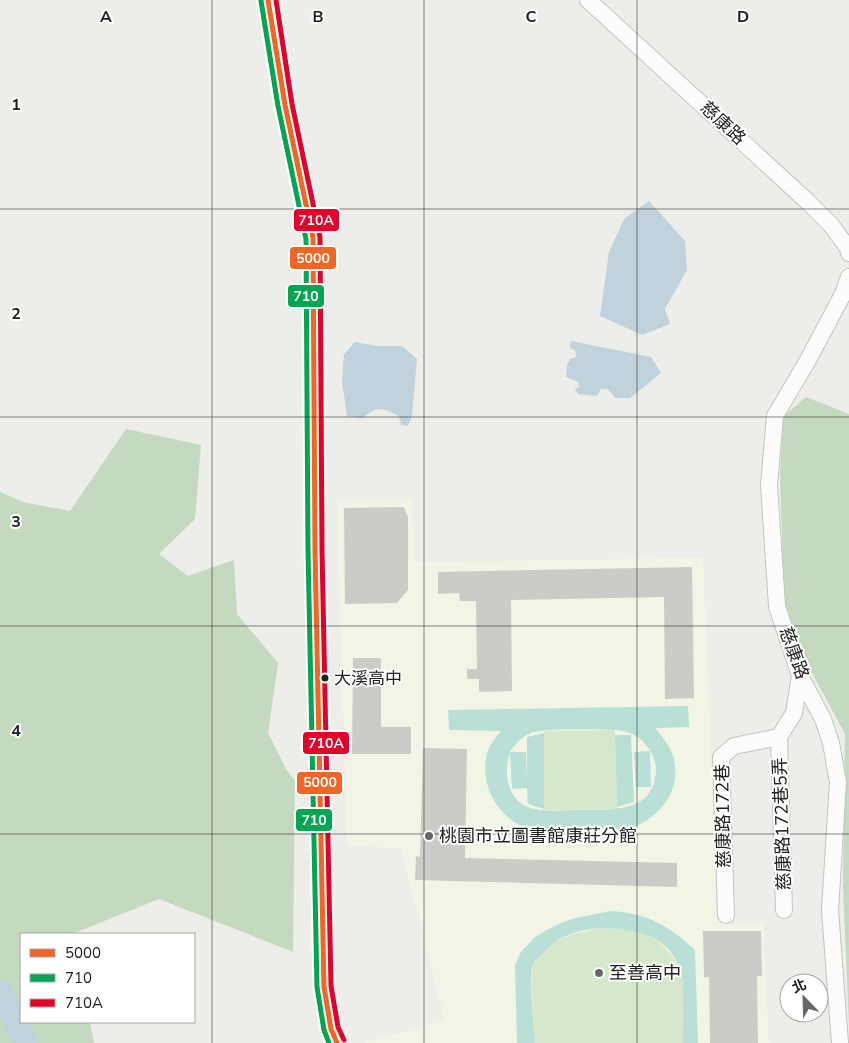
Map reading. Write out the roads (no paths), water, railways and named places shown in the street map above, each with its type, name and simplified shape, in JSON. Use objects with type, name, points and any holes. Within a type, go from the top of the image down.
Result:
[{"type":"street","points":[[268,0],[285,105],[313,238],[315,550],[324,988],[331,1029],[336,1043]]},
{"type":"street","name":"慈康路","points":[[588,0],[808,202],[831,225],[849,250]]},
{"type":"street","name":"慈康路","points":[[840,1043],[830,910],[838,782],[831,743],[823,719],[800,676],[777,606],[769,485],[774,416],[808,360],[843,294],[849,277]]},
{"type":"street","points":[[779,738],[794,713],[800,676]]},
{"type":"street","name":"慈康路172巷5弄","points":[[779,738],[784,910]]},
{"type":"street","name":"慈康路172巷","points":[[726,914],[721,756],[734,746],[779,738]]},
{"type":"waterway","points":[[0,992],[26,1043]]},
{"type":"place","name":"大溪高中","points":[[325,678]]},
{"type":"place","name":"桃園市立圖書館康莊分館","points":[[429,836]]},
{"type":"place","name":"至善高中","points":[[599,973]]}]
